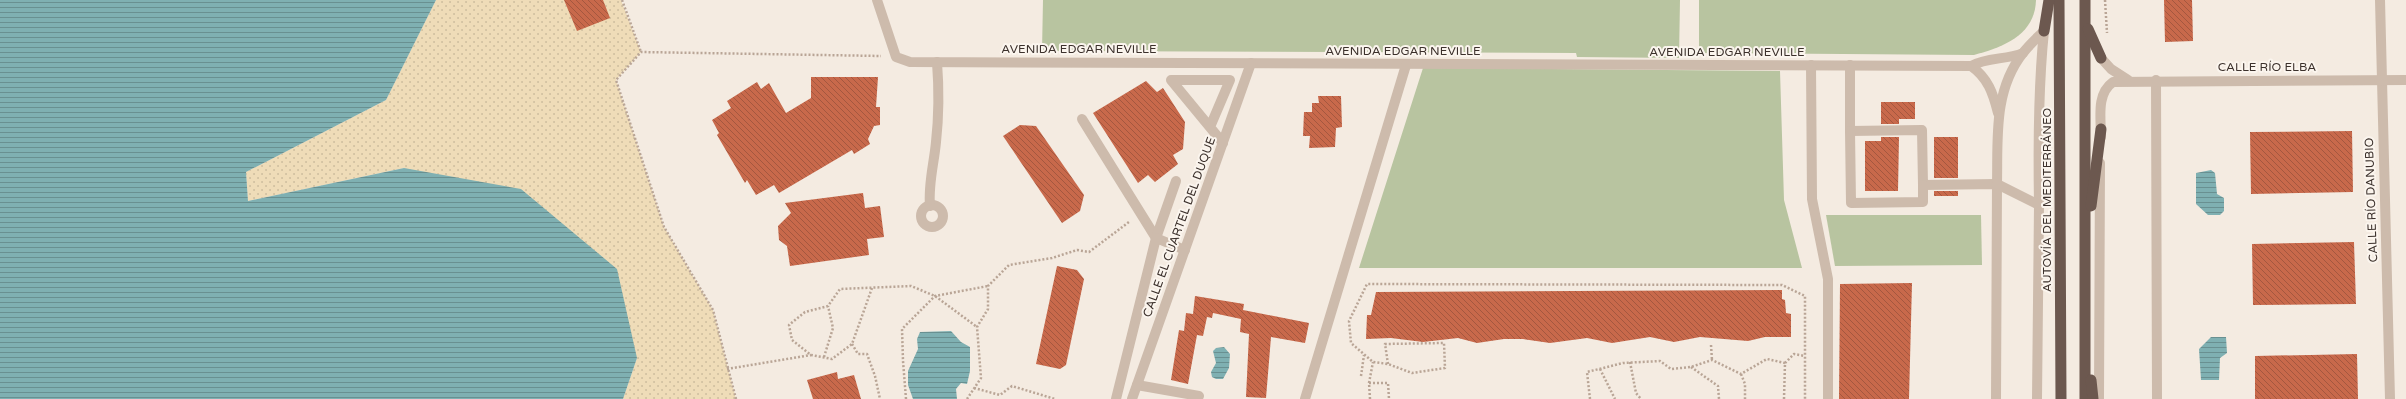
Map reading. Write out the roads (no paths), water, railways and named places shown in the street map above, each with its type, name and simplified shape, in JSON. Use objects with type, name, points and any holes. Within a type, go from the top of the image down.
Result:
[{"type":"highway","points":[[2044,31],[2049,0]]},
{"type":"highway","name":"AUTOVÍA DEL MEDITERRÁNEO","points":[[2059,0],[2061,399]]},
{"type":"highway","points":[[2085,0],[2085,399]]},
{"type":"highway","points":[[2085,19],[2092,42],[2101,58]]},
{"type":"highway","points":[[2086,256],[2100,129]]},
{"type":"highway","points":[[2085,339],[2093,399]]},
{"type":"street","name":"AVENIDA EDGAR NEVILLE","points":[[877,0],[896,57],[903,60],[917,62],[1406,65],[1850,64],[1971,66],[1980,61],[2000,60],[2023,53]]},
{"type":"street","name":"CALLE RÍO DANUBIO","points":[[2380,0],[2390,399]]},
{"type":"street","points":[[1998,115],[2010,76],[2023,53],[2044,31]]},
{"type":"street","points":[[2037,399],[2038,115],[2044,31]]},
{"type":"street","points":[[2101,58],[2111,69],[2128,80]]},
{"type":"street","points":[[930,206],[929,188],[936,142],[938,111],[937,62]]},
{"type":"street","name":"CALLE EL CUARTEL DEL DUQUE","points":[[1132,399],[1251,63]]},
{"type":"street","points":[[1850,64],[1850,131],[1851,203],[1923,202],[1922,130],[1850,131]]},
{"type":"street","points":[[1304,399],[1406,65]]},
{"type":"street","points":[[1811,65],[1812,199],[1828,279],[1828,399]]},
{"type":"street","points":[[1971,66],[1986,80],[1994,96],[1998,115],[1996,399]]},
{"type":"street","points":[[1210,127],[1230,80],[1171,80],[1223,143]]},
{"type":"street","name":"CALLE RÍO ELBA","points":[[2099,399],[2100,129],[2102,94],[2106,87],[2113,82],[2128,80],[2406,80]]},
{"type":"street","points":[[2156,80],[2157,399]]},
{"type":"street","points":[[1082,119],[1156,238],[1185,250]]},
{"type":"street","points":[[1116,399],[1156,238],[1176,181]]},
{"type":"street","points":[[1923,185],[1997,184],[2038,205]]},
{"type":"street","points":[[1136,385],[1199,396]]},
{"type":"water","points":[[0,0],[436,0],[386,100],[246,172],[248,201],[404,168],[521,189],[617,269],[637,358],[623,399],[0,399]]},
{"type":"water","points":[[2211,170],[2215,173],[2217,194],[2224,198],[2224,211],[2220,215],[2208,215],[2196,204],[2196,173]]},
{"type":"water","points":[[951,331],[961,342],[970,347],[970,371],[967,384],[961,383],[956,389],[957,399],[913,399],[908,385],[908,371],[918,349],[917,339],[920,332]]},
{"type":"water","points":[[2211,337],[2226,337],[2227,353],[2220,358],[2219,380],[2201,380],[2199,349]]},
{"type":"water","points":[[1224,347],[1230,354],[1229,368],[1223,379],[1216,379],[1212,377],[1211,372],[1216,363],[1213,351],[1216,348]]}]
